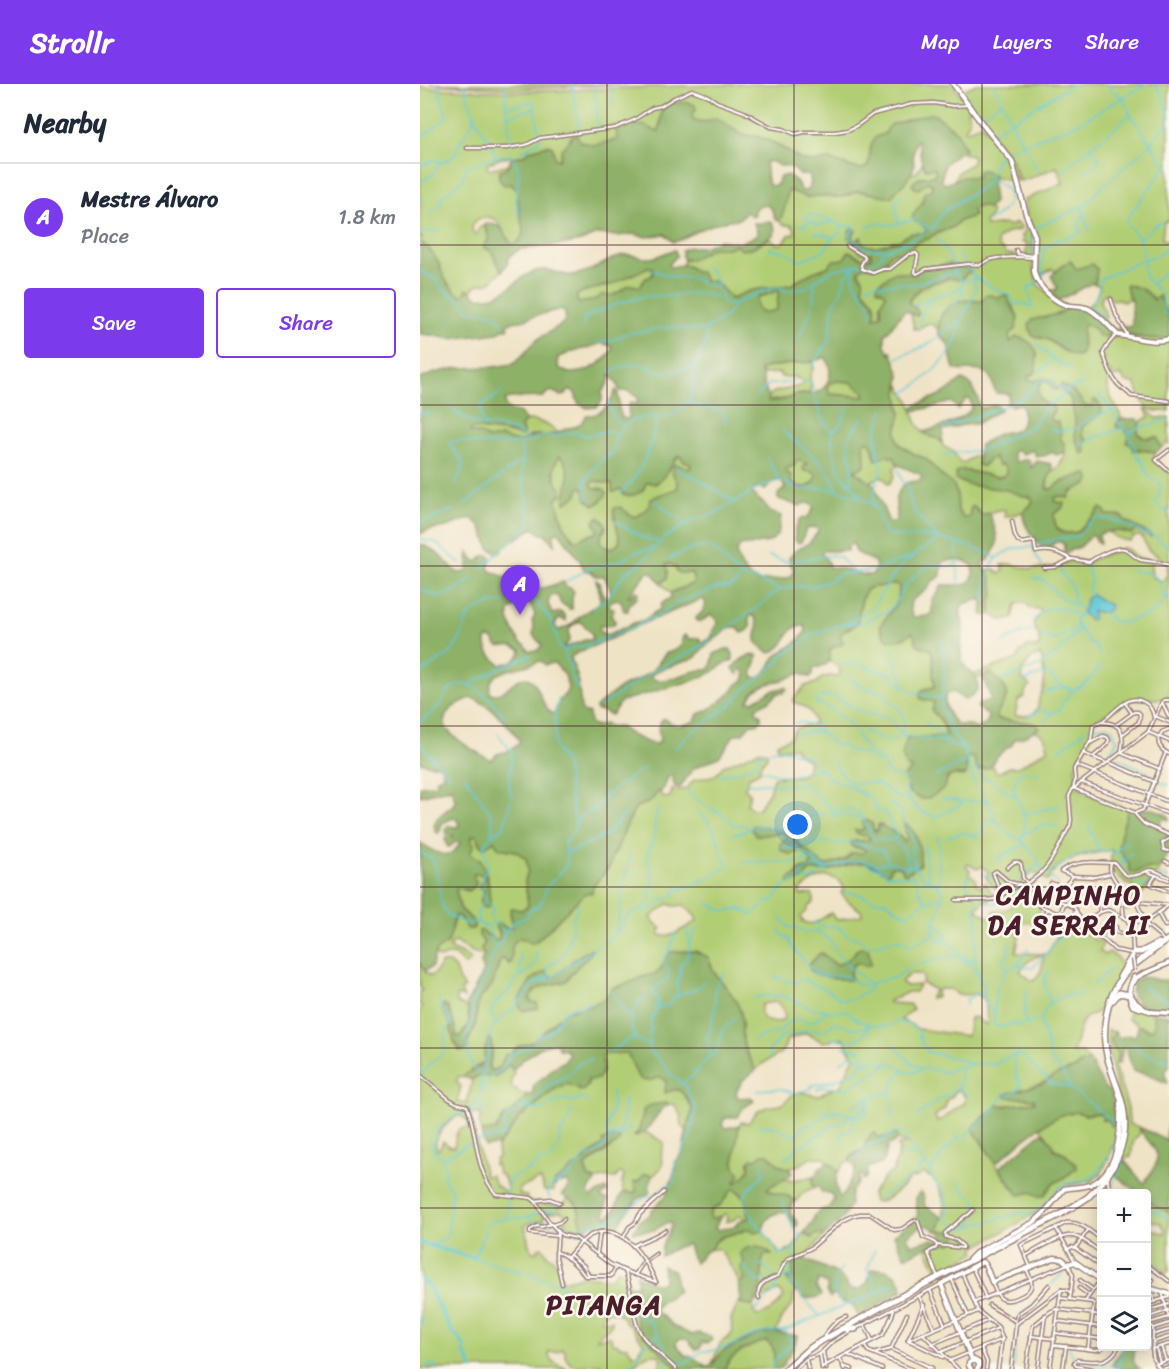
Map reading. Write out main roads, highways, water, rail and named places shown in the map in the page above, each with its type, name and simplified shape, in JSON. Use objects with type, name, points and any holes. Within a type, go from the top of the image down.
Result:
[{"type":"main road","points":[[1119,989],[1122,973],[1133,955],[1166,941]]},
{"type":"main road","points":[[868,1316],[1061,1214],[1086,1199],[1110,1173],[1119,1154],[1124,1135],[1124,1113],[1105,1049],[1104,1029],[1108,1006],[1131,968],[1166,941]]},
{"type":"main road","points":[[1108,1006],[1119,993],[1130,992],[1119,989]]},
{"type":"main road","points":[[788,1369],[806,1350],[858,1325],[868,1316],[936,1279]]},
{"type":"main road","points":[[896,1308],[900,1299]]},
{"type":"main road","points":[[788,1369],[813,1348],[846,1329],[858,1325]]},
{"type":"water","points":[[1092,595],[1111,606],[1105,612],[1092,611],[1093,619],[1090,620],[1082,612],[1086,599]]},
{"type":"waterway","points":[[420,138],[447,118],[437,84]]},
{"type":"waterway","points":[[464,84],[474,114],[492,146],[495,157]]},
{"type":"waterway","points":[[504,84],[510,144]]},
{"type":"waterway","points":[[572,84],[580,131]]},
{"type":"waterway","points":[[594,84],[598,128]]},
{"type":"waterway","points":[[611,84],[613,105]]},
{"type":"waterway","points":[[994,84],[1039,172]]},
{"type":"waterway","points":[[1012,121],[1073,84]]},
{"type":"waterway","points":[[1109,84],[1112,91],[1122,96]]},
{"type":"waterway","points":[[1124,97],[1146,84]]},
{"type":"waterway","points":[[1155,84],[1169,113]]},
{"type":"waterway","points":[[962,92],[984,124]]},
{"type":"waterway","points":[[1024,144],[1079,123],[1123,97]]},
{"type":"waterway","points":[[1123,98],[1165,167]]},
{"type":"waterway","points":[[506,107],[534,101],[540,140],[521,152]]},
{"type":"waterway","points":[[981,116],[1001,102]]},
{"type":"waterway","points":[[508,116],[535,108]]},
{"type":"waterway","points":[[1151,142],[1167,125],[1168,111]]},
{"type":"waterway","points":[[420,166],[433,160],[443,162],[455,156],[460,142],[471,126],[475,113]]},
{"type":"waterway","points":[[1061,172],[1131,114]]},
{"type":"waterway","points":[[991,132],[1011,121]]},
{"type":"waterway","points":[[1034,229],[1085,205],[1151,143]]},
{"type":"waterway","points":[[989,221],[1005,208],[1009,199],[1006,189],[990,177],[994,164],[1005,152],[1023,144]]},
{"type":"waterway","points":[[1085,172],[1100,160],[1091,148]]},
{"type":"waterway","points":[[429,214],[439,206],[443,196],[462,180],[466,167],[495,157],[512,155],[519,172],[516,199],[519,215]]},
{"type":"waterway","points":[[420,182],[432,175],[440,163]]},
{"type":"waterway","points":[[1169,166],[1165,167],[1125,221],[1142,245],[1145,277],[1162,295],[1165,314],[1169,314]]},
{"type":"waterway","points":[[805,219],[809,215],[814,215],[827,218],[841,226],[854,226],[855,228],[849,235],[851,240],[869,249],[885,250],[914,239],[928,228],[934,228],[940,216],[947,209],[992,180]]},
{"type":"waterway","points":[[898,222],[895,202],[904,194]]},
{"type":"waterway","points":[[1082,207],[1089,230]]},
{"type":"waterway","points":[[963,281],[975,277],[994,289],[1010,295],[1014,304],[1025,304],[1032,308],[1027,289],[1045,274],[1041,269],[1044,249],[1059,240],[1080,233],[1079,221],[1084,215]]},
{"type":"waterway","points":[[868,227],[880,223],[892,225],[914,219],[927,227]]},
{"type":"waterway","points":[[799,225],[811,221],[817,225],[834,222]]},
{"type":"waterway","points":[[1139,239],[1158,223],[1163,223]]},
{"type":"waterway","points":[[770,249],[784,251],[797,260],[802,260],[824,250],[833,237],[839,233],[841,227]]},
{"type":"waterway","points":[[420,234],[440,230]]},
{"type":"waterway","points":[[1031,231],[1032,254]]},
{"type":"waterway","points":[[815,233],[832,237]]},
{"type":"waterway","points":[[937,239],[947,252],[955,273],[962,281]]},
{"type":"waterway","points":[[1144,260],[1162,253],[1169,245]]},
{"type":"waterway","points":[[705,266],[715,279],[723,303],[728,305],[778,287],[788,291],[805,288],[835,269],[858,264],[870,265],[881,257],[883,251]]},
{"type":"waterway","points":[[959,255],[964,266],[974,276]]},
{"type":"waterway","points":[[1103,315],[1095,311],[1093,307],[1101,279],[1142,260]]},
{"type":"waterway","points":[[810,369],[829,341],[833,306],[846,276],[853,267]]},
{"type":"waterway","points":[[854,267],[855,282],[868,302],[872,316]]},
{"type":"waterway","points":[[1152,283],[1169,268]]},
{"type":"waterway","points":[[651,270],[674,277],[691,278],[716,288]]},
{"type":"waterway","points":[[420,271],[435,279],[442,289],[460,300],[469,309],[494,315],[502,324]]},
{"type":"waterway","points":[[867,287],[875,283],[913,284],[955,272]]},
{"type":"waterway","points":[[904,394],[932,372],[950,351],[962,317],[974,295],[976,279]]},
{"type":"waterway","points":[[799,338],[812,308],[815,282]]},
{"type":"waterway","points":[[951,307],[963,294],[961,286],[963,282]]},
{"type":"waterway","points":[[913,305],[951,292],[961,286]]},
{"type":"waterway","points":[[583,326],[585,318],[590,315],[619,303],[646,296],[693,293],[721,297]]},
{"type":"waterway","points":[[919,331],[923,310],[930,300]]},
{"type":"waterway","points":[[596,343],[613,340],[627,333],[658,328],[707,329],[727,316],[733,305]]},
{"type":"waterway","points":[[897,358],[925,346],[960,321]]},
{"type":"waterway","points":[[587,498],[585,483],[589,474],[613,453],[617,433],[630,421],[645,417],[673,415],[691,398],[695,366],[705,345],[707,329]]},
{"type":"waterway","points":[[1035,343],[1057,362],[1070,368]]},
{"type":"waterway","points":[[1039,372],[1053,360]]},
{"type":"waterway","points":[[610,371],[635,364],[666,373],[694,367]]},
{"type":"waterway","points":[[757,396],[769,384],[790,383],[796,380],[811,382],[821,417],[831,429],[836,464],[844,478],[861,497]]},
{"type":"waterway","points":[[943,428],[1022,398],[1039,380],[1050,380],[1066,391]]},
{"type":"waterway","points":[[944,454],[984,450],[1031,427],[1047,406],[1069,389],[1084,383]]},
{"type":"waterway","points":[[485,426],[481,419],[481,405],[503,390]]},
{"type":"waterway","points":[[1099,394],[1119,423],[1126,429],[1150,477],[1159,482],[1157,504],[1169,512]]},
{"type":"waterway","points":[[690,400],[694,405],[720,410],[724,414],[726,424]]},
{"type":"waterway","points":[[609,401],[611,412],[622,426]]},
{"type":"waterway","points":[[832,431],[840,424],[847,408]]},
{"type":"waterway","points":[[883,409],[876,432],[878,456],[882,466],[873,498],[884,532],[901,537],[930,537],[947,540],[997,558]]},
{"type":"waterway","points":[[1049,429],[1060,431],[1077,428],[1111,410]]},
{"type":"waterway","points":[[453,411],[476,424],[504,428],[527,438]]},
{"type":"waterway","points":[[420,415],[430,412]]},
{"type":"waterway","points":[[621,493],[641,468],[652,438],[656,417]]},
{"type":"waterway","points":[[851,486],[852,465],[849,436],[862,417]]},
{"type":"waterway","points":[[1129,433],[1142,426],[1169,420]]},
{"type":"waterway","points":[[1079,445],[1122,428]]},
{"type":"waterway","points":[[781,430],[821,464],[837,490]]},
{"type":"waterway","points":[[456,484],[463,462],[450,445],[451,442],[510,444],[534,441],[542,435],[554,436],[574,432],[585,436],[603,432],[616,433]]},
{"type":"waterway","points":[[482,568],[529,525],[520,444]]},
{"type":"waterway","points":[[767,457],[780,481]]},
{"type":"waterway","points":[[463,505],[522,460]]},
{"type":"waterway","points":[[675,466],[733,501]]},
{"type":"waterway","points":[[898,469],[902,481],[908,485],[913,509],[938,538]]},
{"type":"waterway","points":[[592,610],[609,595],[625,573],[642,562],[664,538],[691,521],[710,516],[774,482],[781,481],[802,489],[837,490],[862,498],[874,505]]},
{"type":"waterway","points":[[655,500],[684,524]]},
{"type":"waterway","points":[[420,523],[452,510]]},
{"type":"waterway","points":[[1037,545],[1062,538],[1074,538],[1092,520],[1104,518],[1154,535],[1169,548]]},
{"type":"waterway","points":[[616,521],[642,537],[658,542]]},
{"type":"waterway","points":[[420,538],[434,541],[460,563]]},
{"type":"waterway","points":[[914,555],[939,539]]},
{"type":"waterway","points":[[957,545],[959,583]]},
{"type":"waterway","points":[[1033,547],[1042,565]]},
{"type":"waterway","points":[[985,602],[989,571],[996,559],[1013,549],[1034,547]]},
{"type":"waterway","points":[[567,581],[591,567],[617,562],[636,552],[655,548]]},
{"type":"waterway","points":[[669,559],[695,548],[712,548],[739,575],[778,589]]},
{"type":"waterway","points":[[769,556],[788,562],[833,555],[841,558],[850,569],[856,572]]},
{"type":"waterway","points":[[601,706],[650,673],[702,646],[754,610],[778,590],[795,586],[813,586],[841,574],[874,570],[913,556]]},
{"type":"waterway","points":[[674,749],[692,732],[728,707],[747,687],[779,662],[787,651],[813,634],[845,624],[873,608],[889,581],[911,558]]},
{"type":"waterway","points":[[848,624],[863,623],[888,611],[906,584],[924,568],[933,565],[947,567],[957,564]]},
{"type":"waterway","points":[[1087,566],[1091,581],[1089,587],[1091,597]]},
{"type":"waterway","points":[[1132,570],[1156,578],[1165,598]]},
{"type":"waterway","points":[[1060,571],[1071,585],[1075,604]]},
{"type":"waterway","points":[[564,650],[585,646],[624,632],[661,614],[677,602],[716,588],[731,587],[742,577]]},
{"type":"waterway","points":[[420,589],[442,596],[453,592],[472,578]]},
{"type":"waterway","points":[[1034,578],[1044,580],[1062,598],[1085,609]]},
{"type":"waterway","points":[[528,591],[551,622],[559,647],[564,650],[577,690]]},
{"type":"waterway","points":[[1101,611],[1110,616],[1113,621],[1122,623],[1152,613],[1169,594]]},
{"type":"waterway","points":[[420,673],[453,650],[461,637],[468,616],[490,604],[505,602]]},
{"type":"waterway","points":[[1033,621],[1044,611],[1054,608],[1081,614]]},
{"type":"waterway","points":[[1082,613],[1076,618],[1076,623],[1100,654]]},
{"type":"waterway","points":[[1003,643],[1032,630],[1045,639],[1056,640],[1077,627]]},
{"type":"waterway","points":[[1001,682],[1043,665],[1048,657],[1059,654],[1062,646],[1080,631]]},
{"type":"waterway","points":[[941,641],[944,660],[941,708],[950,730],[966,752],[974,783],[988,802],[998,824]]},
{"type":"waterway","points":[[891,649],[903,685]]},
{"type":"waterway","points":[[469,685],[501,667],[531,655]]},
{"type":"waterway","points":[[838,661],[842,665],[863,665],[891,674],[906,688],[920,694],[941,698]]},
{"type":"waterway","points":[[1044,721],[1055,711],[1060,710],[1072,691],[1086,683],[1100,666]]},
{"type":"waterway","points":[[1022,682],[1047,672],[1058,684],[1072,690]]},
{"type":"waterway","points":[[848,677],[864,687],[883,692],[889,701],[901,710],[904,723],[902,732]]},
{"type":"waterway","points":[[420,722],[439,706],[448,691],[455,686],[463,685],[471,686],[487,697],[504,717]]},
{"type":"waterway","points":[[1045,692],[1064,687]]},
{"type":"waterway","points":[[819,696],[834,696],[857,710],[889,719],[904,736]]},
{"type":"waterway","points":[[559,699],[555,713],[555,747],[566,764],[576,824]]},
{"type":"waterway","points":[[815,701],[833,710],[847,722],[866,749],[883,762],[886,771],[905,778],[910,801],[917,809],[935,816],[965,801],[987,802]]},
{"type":"waterway","points":[[1028,716],[1039,711],[1054,712]]},
{"type":"waterway","points":[[795,723],[803,722],[811,726],[816,724],[821,732]]},
{"type":"waterway","points":[[924,722],[943,736],[946,742]]},
{"type":"waterway","points":[[1094,727],[1107,726],[1112,729],[1117,741],[1111,751],[1114,756]]},
{"type":"waterway","points":[[1059,751],[1090,727]]},
{"type":"waterway","points":[[863,730],[877,739],[886,741],[905,736],[934,739],[964,750]]},
{"type":"waterway","points":[[796,734],[816,731],[836,746],[842,744],[851,751],[880,761]]},
{"type":"waterway","points":[[498,734],[512,752],[509,786],[511,795],[503,828],[490,836],[484,845],[488,869],[483,874],[481,885],[485,901],[493,909],[490,913],[493,924],[497,924],[504,931]]},
{"type":"waterway","points":[[420,744],[449,776]]},
{"type":"waterway","points":[[720,776],[749,768],[755,764],[760,754],[779,748],[803,755],[830,778],[871,799],[877,811],[884,811],[890,826],[897,834],[893,840]]},
{"type":"waterway","points":[[1117,758],[1147,772],[1154,780]]},
{"type":"waterway","points":[[834,760],[843,776],[851,782],[875,783],[898,797],[909,799]]},
{"type":"waterway","points":[[936,776],[967,761]]},
{"type":"waterway","points":[[974,766],[982,778],[990,780],[1015,797]]},
{"type":"waterway","points":[[481,1075],[474,1069],[466,1040],[471,1024],[473,1003],[496,948],[514,922],[526,917],[529,910],[540,905],[548,885],[567,864],[564,843],[573,832],[577,821],[582,815],[598,807],[606,794],[644,768]]},
{"type":"waterway","points":[[762,770],[787,777],[806,770],[821,769]]},
{"type":"waterway","points":[[1022,841],[1025,823],[1023,811],[1013,787],[1022,771],[1039,774]]},
{"type":"waterway","points":[[464,775],[491,814],[492,834]]},
{"type":"waterway","points":[[1157,781],[1169,785]]},
{"type":"waterway","points":[[746,782],[778,785],[803,784],[820,797],[831,810],[853,809],[864,819],[865,825],[875,839],[893,840]]},
{"type":"waterway","points":[[686,791],[733,824],[748,827]]},
{"type":"waterway","points":[[942,799],[956,800],[961,803]]},
{"type":"waterway","points":[[890,801],[891,805],[900,809],[913,840],[911,852],[916,869]]},
{"type":"waterway","points":[[1023,814],[1060,806]]},
{"type":"waterway","points":[[536,983],[554,977],[570,964],[600,946],[620,930],[631,913],[650,902],[653,875],[646,856],[653,840],[657,809]]},
{"type":"waterway","points":[[642,910],[660,904],[660,899],[667,900],[674,895],[676,888],[682,890],[687,886],[692,886],[728,866],[710,823],[698,812]]},
{"type":"waterway","points":[[732,834],[762,826],[787,830],[817,813],[858,817]]},
{"type":"waterway","points":[[568,853],[607,834],[625,814]]},
{"type":"waterway","points":[[947,837],[965,832],[976,837],[990,818],[996,822]]},
{"type":"waterway","points":[[1089,824],[1099,851]]},
{"type":"waterway","points":[[999,825],[1022,841],[1037,857],[1042,870],[1049,872],[1050,877],[1059,884]]},
{"type":"waterway","points":[[1023,835],[1043,825],[1057,827]]},
{"type":"waterway","points":[[938,836],[940,870],[938,884]]},
{"type":"waterway","points":[[806,844],[825,841],[831,844],[855,843],[884,851],[888,861]]},
{"type":"waterway","points":[[894,841],[904,850],[906,861],[910,866],[916,869],[924,879],[937,884],[943,894],[932,927],[941,942],[944,939]]},
{"type":"waterway","points":[[1117,852],[1119,847],[1128,842]]},
{"type":"waterway","points":[[924,845],[930,881]]},
{"type":"waterway","points":[[999,861],[998,858],[1001,856],[1024,845]]},
{"type":"waterway","points":[[781,848],[792,847],[815,858],[816,864],[824,867]]},
{"type":"waterway","points":[[1050,872],[1079,855],[1109,851],[1118,855],[1128,874]]},
{"type":"waterway","points":[[420,852],[435,863],[441,902],[448,915],[466,924],[475,922],[488,927],[495,947]]},
{"type":"waterway","points":[[1123,865],[1124,860],[1132,853]]},
{"type":"waterway","points":[[615,933],[629,855]]},
{"type":"waterway","points":[[742,864],[771,861],[791,863],[815,859]]},
{"type":"waterway","points":[[707,903],[725,911],[741,909],[752,915],[765,903],[773,900],[791,882],[802,878],[811,880],[823,871],[848,862],[864,861],[878,865],[888,862],[911,867]]},
{"type":"waterway","points":[[868,864],[884,870],[887,875],[912,876],[918,880],[918,890],[926,901]]},
{"type":"waterway","points":[[1019,882],[1029,870],[1039,865]]},
{"type":"waterway","points":[[798,875],[813,868],[829,868]]},
{"type":"waterway","points":[[982,874],[994,878]]},
{"type":"waterway","points":[[1157,874],[1169,879]]},
{"type":"waterway","points":[[968,876],[968,888],[976,898]]},
{"type":"waterway","points":[[1131,878],[1146,886],[1150,882]]},
{"type":"waterway","points":[[996,879],[1004,893]]},
{"type":"waterway","points":[[984,901],[1001,903],[1006,900],[1007,896],[1015,895],[1020,890]]},
{"type":"waterway","points":[[1063,891],[1071,898]]},
{"type":"waterway","points":[[844,892],[859,894],[876,901],[886,901],[905,914],[923,903],[940,897]]},
{"type":"waterway","points":[[977,901],[974,911],[977,916],[975,959],[979,978]]},
{"type":"waterway","points":[[479,923],[477,915],[481,904]]},
{"type":"waterway","points":[[469,1110],[477,1103],[480,1095],[483,1064],[489,1052],[488,1045],[492,1028],[512,1010],[533,985],[549,976],[547,967],[557,961],[566,950],[567,943],[570,942],[572,922],[578,904]]},
{"type":"waterway","points":[[781,917],[788,927],[808,933],[815,931],[823,934],[849,967],[870,984]]},
{"type":"waterway","points":[[935,922],[946,933],[944,939],[969,961],[974,959]]},
{"type":"waterway","points":[[814,923],[824,927],[840,928],[848,936],[868,945],[892,940],[914,945],[934,934]]},
{"type":"waterway","points":[[677,995],[680,966],[690,949],[687,937],[689,927]]},
{"type":"waterway","points":[[690,943],[697,927]]},
{"type":"waterway","points":[[779,930],[789,939],[792,947],[815,973],[824,976],[845,976],[864,986],[887,978],[894,978],[914,966],[956,956],[971,966],[977,974],[984,985],[985,1003],[994,1012]]},
{"type":"waterway","points":[[1017,965],[1033,968],[1062,932]]},
{"type":"waterway","points":[[660,1006],[656,1004],[659,1002],[653,992],[668,978],[669,971],[665,967],[665,959],[675,933]]},
{"type":"waterway","points":[[1009,943],[1008,953],[1003,961],[1006,972],[996,988],[993,1023],[1000,1027],[1013,1023],[1018,1026],[1029,1025],[1034,1020],[1041,1022]]},
{"type":"waterway","points":[[1006,970],[1020,962],[1028,949]]},
{"type":"waterway","points":[[516,978],[532,968],[537,951]]},
{"type":"waterway","points":[[494,1023],[491,1015],[494,1006],[520,975],[520,954]]},
{"type":"waterway","points":[[1093,985],[1112,968]]},
{"type":"waterway","points":[[1047,971],[1044,983],[1050,1002]]},
{"type":"waterway","points":[[710,1056],[707,1034],[711,1031],[710,1025],[715,1008],[715,989],[724,972]]},
{"type":"waterway","points":[[775,977],[796,983],[803,979],[833,993],[841,1000],[854,999],[868,992],[871,985]]},
{"type":"waterway","points":[[555,1226],[564,1224],[574,1231],[587,1225],[610,1220],[649,1195],[651,1197],[667,1185],[674,1183],[675,1165],[681,1158],[683,1148],[691,1135],[695,1107],[686,1085],[681,1084],[671,1075],[649,1050],[651,1021],[656,1013],[655,1009],[668,1005],[673,999],[694,990],[704,982]]},
{"type":"waterway","points":[[1143,985],[1161,999],[1169,1001]]},
{"type":"waterway","points":[[1027,990],[1024,1015],[1027,1024]]},
{"type":"waterway","points":[[610,991],[631,1019]]},
{"type":"waterway","points":[[966,1005],[967,998],[972,997],[974,993],[978,993],[984,999]]},
{"type":"waterway","points":[[1050,1058],[1046,1037],[1041,1026],[1045,1009],[1060,998],[1082,993]]},
{"type":"waterway","points":[[755,999],[760,996],[784,996],[815,1010],[846,1011],[858,1021],[868,1024]]},
{"type":"waterway","points":[[645,997],[635,1009],[631,1025],[636,1038],[650,1044]]},
{"type":"waterway","points":[[421,1075],[444,1052],[446,1031],[451,1024],[440,1007],[439,999]]},
{"type":"waterway","points":[[482,1089],[488,1083],[489,1077],[505,1066],[508,1055],[532,1045],[540,1035],[550,1032],[564,1012],[574,1006],[581,1008],[589,1003],[594,1004]]},
{"type":"waterway","points":[[753,1040],[781,1031],[791,1020],[814,1021],[827,1011]]},
{"type":"waterway","points":[[684,1083],[717,1051],[723,1030],[735,1018]]},
{"type":"waterway","points":[[769,1057],[769,1051],[782,1036],[807,1030],[827,1031],[835,1023],[861,1028],[869,1025],[887,1026],[898,1021],[918,1030],[921,1042],[928,1052],[970,1063]]},
{"type":"waterway","points":[[832,1039],[849,1041],[859,1039],[867,1032],[869,1026]]},
{"type":"waterway","points":[[607,1053],[635,1038]]},
{"type":"waterway","points":[[1132,1044],[1149,1055],[1169,1061]]},
{"type":"waterway","points":[[893,1045],[911,1063],[920,1068]]},
{"type":"waterway","points":[[843,1047],[862,1050],[868,1061]]},
{"type":"waterway","points":[[840,1063],[852,1054],[866,1063]]},
{"type":"waterway","points":[[757,1091],[781,1089],[794,1093],[811,1089],[812,1085],[856,1072],[859,1066],[872,1061],[897,1065],[904,1071],[912,1073],[924,1068],[946,1072],[971,1064],[993,1065],[1013,1055],[1021,1054],[1040,1074],[1047,1078],[1049,1083],[1070,1088]]},
{"type":"waterway","points":[[965,1139],[966,1135],[987,1117],[1003,1097],[1019,1088],[1014,1056]]},
{"type":"waterway","points":[[477,1141],[503,1136],[507,1116],[529,1105],[547,1086],[565,1077],[580,1063],[592,1059]]},
{"type":"waterway","points":[[954,1227],[966,1228],[1019,1213],[1036,1211],[1046,1204],[1060,1187],[1096,1175],[1111,1154],[1116,1129],[1113,1122],[1070,1088],[1063,1073],[1051,1060]]},
{"type":"waterway","points":[[817,1089],[821,1087],[847,1089],[888,1064]]},
{"type":"waterway","points":[[917,1117],[957,1088],[960,1083],[960,1067]]},
{"type":"waterway","points":[[872,1096],[890,1091],[898,1075],[903,1071]]},
{"type":"waterway","points":[[959,1085],[968,1096]]},
{"type":"waterway","points":[[610,1138],[605,1131],[612,1112],[612,1091]]},
{"type":"waterway","points":[[890,1092],[893,1106],[891,1116]]},
{"type":"waterway","points":[[785,1158],[792,1155],[797,1147],[804,1145],[829,1127],[863,1110],[870,1096]]},
{"type":"waterway","points":[[550,1198],[548,1194],[550,1187],[570,1174],[584,1158],[596,1153],[614,1134],[620,1131],[624,1115],[624,1097]]},
{"type":"waterway","points":[[851,1106],[868,1098]]},
{"type":"waterway","points":[[524,1109],[535,1110],[566,1099],[574,1102],[581,1099],[586,1100]]},
{"type":"waterway","points":[[860,1119],[866,1113],[869,1099]]},
{"type":"waterway","points":[[471,1110],[482,1111],[483,1102]]},
{"type":"waterway","points":[[508,1194],[507,1185],[511,1177],[531,1169],[539,1161],[552,1159],[560,1140],[559,1135],[569,1121],[573,1110]]},
{"type":"waterway","points":[[821,1112],[832,1110],[852,1115]]},
{"type":"waterway","points":[[429,1245],[445,1238],[448,1231],[452,1192],[442,1175],[446,1172],[443,1159],[434,1150],[431,1142],[435,1141],[434,1136],[442,1126],[467,1111]]},
{"type":"waterway","points":[[758,1125],[778,1128],[796,1137],[802,1127],[829,1114],[840,1112]]},
{"type":"waterway","points":[[839,1138],[845,1131],[849,1131],[857,1114]]},
{"type":"waterway","points":[[612,1137],[617,1137],[631,1128]]},
{"type":"waterway","points":[[857,1156],[868,1145],[881,1141],[895,1132],[901,1132],[907,1144],[931,1169]]},
{"type":"waterway","points":[[953,1225],[947,1218],[946,1214],[949,1211],[943,1192],[930,1172],[959,1136]]},
{"type":"waterway","points":[[444,1158],[472,1142]]},
{"type":"waterway","points":[[1112,1189],[1122,1163],[1125,1145]]},
{"type":"waterway","points":[[897,1156],[916,1154]]},
{"type":"waterway","points":[[879,1198],[926,1164]]},
{"type":"waterway","points":[[762,1165],[764,1173],[745,1195],[746,1206],[777,1252],[782,1254],[792,1251]]},
{"type":"waterway","points":[[959,1182],[962,1189],[976,1203],[977,1211],[970,1222],[971,1225]]},
{"type":"waterway","points":[[504,1219],[508,1208],[508,1197]]},
{"type":"waterway","points":[[551,1201],[556,1207]]},
{"type":"waterway","points":[[782,1201],[794,1230],[802,1237],[793,1249],[794,1260],[789,1268],[790,1283],[819,1315]]},
{"type":"waterway","points":[[544,1211],[556,1211],[556,1208]]},
{"type":"waterway","points":[[1151,1210],[1169,1219]]},
{"type":"waterway","points":[[541,1213],[489,1221],[474,1258],[544,1279],[633,1314]]},
{"type":"waterway","points":[[528,1217],[534,1223],[545,1221],[551,1227]]},
{"type":"waterway","points":[[420,1243],[474,1258]]},
{"type":"waterway","points":[[875,1250],[867,1270],[874,1282],[876,1292]]},
{"type":"waterway","points":[[759,1264],[774,1277]]},
{"type":"waterway","points":[[742,1265],[758,1281],[766,1280]]},
{"type":"waterway","points":[[836,1279],[842,1267]]},
{"type":"waterway","points":[[1051,1285],[1063,1273]]},
{"type":"waterway","points":[[756,1311],[775,1291],[777,1283],[789,1276]]},
{"type":"waterway","points":[[420,1279],[427,1284],[453,1334],[458,1336],[465,1348],[463,1352],[472,1369]]},
{"type":"waterway","points":[[835,1280],[835,1294],[844,1305]]},
{"type":"waterway","points":[[709,1351],[765,1332],[783,1331],[878,1292],[894,1283]]},
{"type":"waterway","points":[[1018,1316],[1036,1302],[1043,1293]]},
{"type":"waterway","points":[[420,1315],[423,1319],[420,1328]]},
{"type":"waterway","points":[[635,1315],[650,1321],[667,1352],[684,1364],[702,1351],[708,1351]]},
{"type":"waterway","points":[[1013,1369],[1018,1325]]},
{"type":"waterway","points":[[773,1369],[773,1362],[791,1344],[785,1331]]},
{"type":"waterway","points":[[648,1341],[657,1334]]},
{"type":"waterway","points":[[627,1363],[636,1361],[647,1342]]},
{"type":"waterway","points":[[1069,1348],[1075,1360]]},
{"type":"waterway","points":[[1119,1369],[1122,1351]]},
{"type":"waterway","points":[[665,1359],[666,1368],[671,1369]]},
{"type":"waterway","points":[[1077,1361],[1100,1367],[1119,1365]]},
{"type":"waterway","points":[[425,1369],[430,1364],[437,1369]]},
{"type":"place","name":"Mestre Álvaro","points":[[520,615]]},
{"type":"district","name":"CAMPINHO DA SERRA II","points":[[1069,910]]},
{"type":"district","name":"PITANGA","points":[[604,1305]]}]
